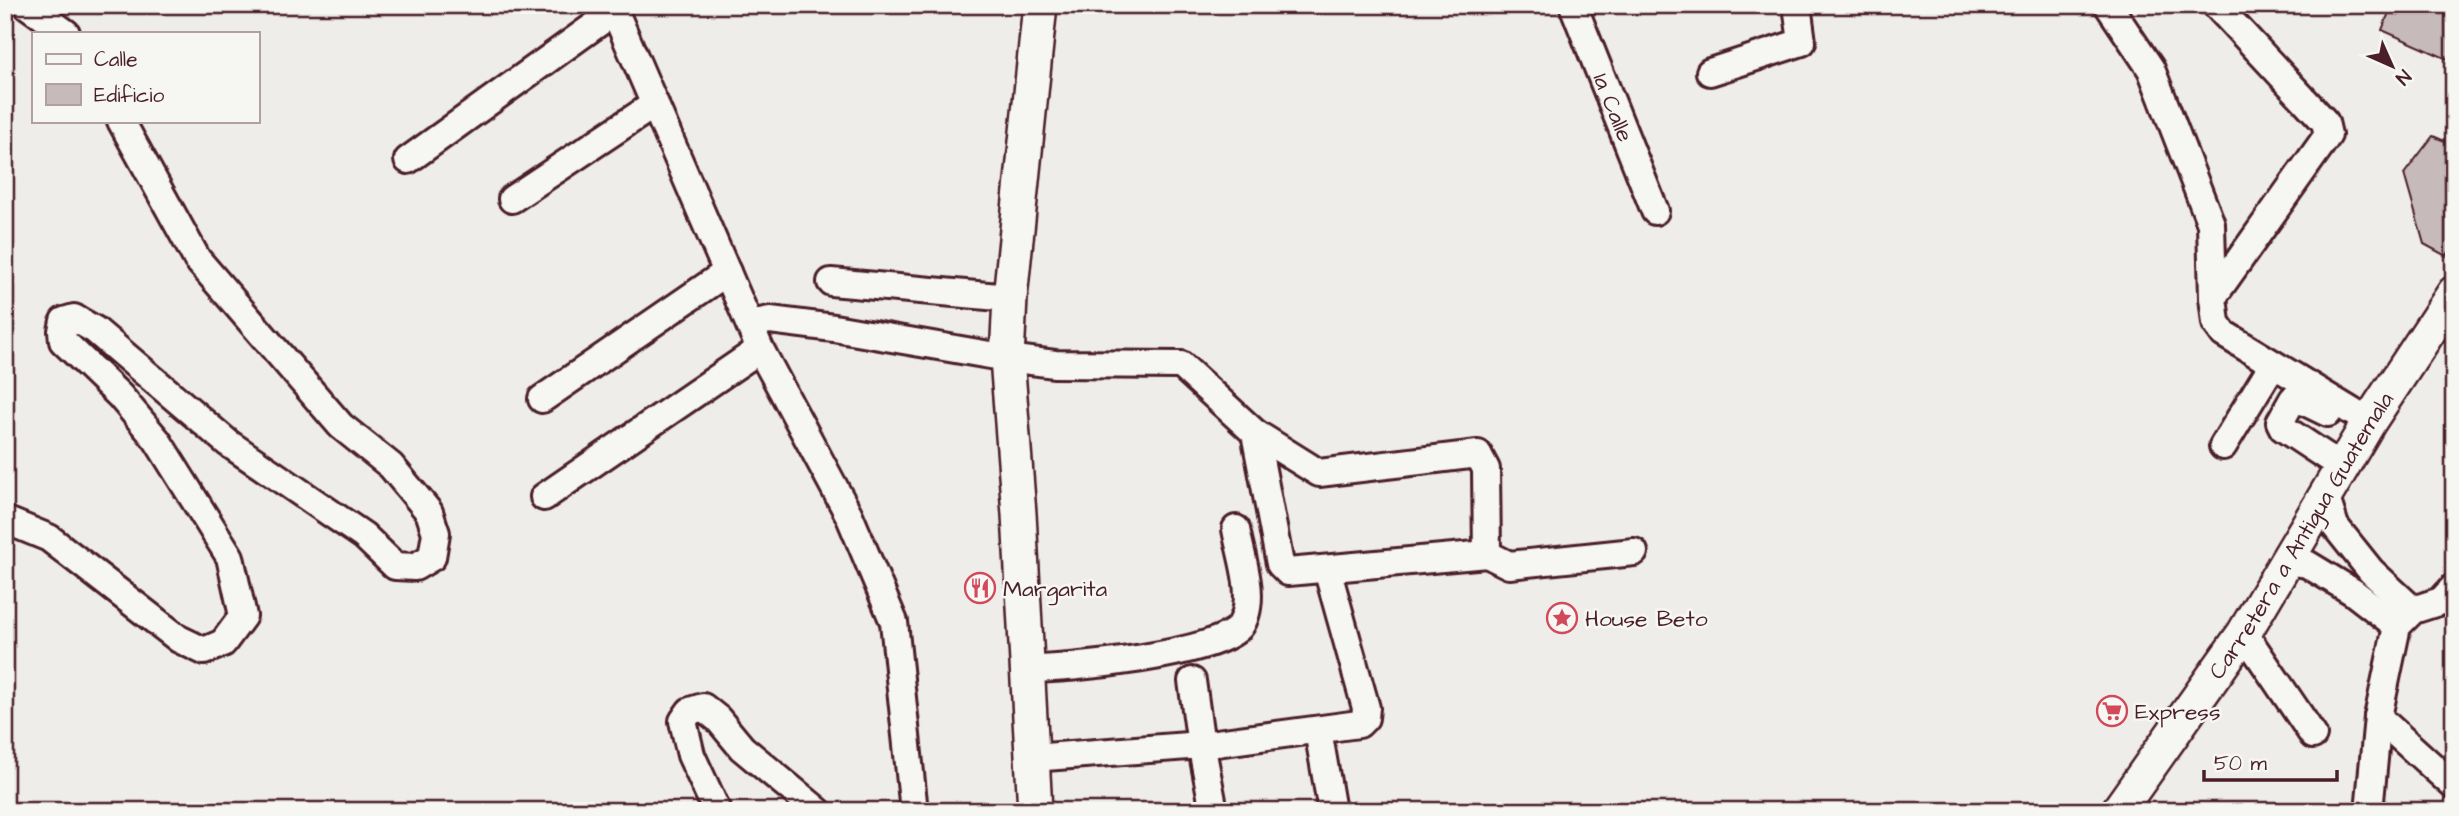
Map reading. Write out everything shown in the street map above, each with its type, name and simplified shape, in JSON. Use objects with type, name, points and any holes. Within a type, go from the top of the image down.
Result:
[{"type":"main road","points":[[1035,811],[1007,358],[1010,298],[1040,5]]},
{"type":"main road","name":"Carretera a Antigua Guatemala","points":[[2118,811],[2244,633],[2366,428],[2454,293]]},
{"type":"street","points":[[27,5],[65,32]]},
{"type":"street","name":"1a Calle","points":[[1573,5],[1655,211]]},
{"type":"street","points":[[1710,72],[1802,42],[1797,5]]},
{"type":"street","points":[[2108,5],[2151,69],[2211,224],[2216,323],[2224,334],[2273,363],[2366,428]]},
{"type":"street","points":[[2213,297],[2328,135],[2325,121],[2216,5]]},
{"type":"street","points":[[408,160],[614,8],[760,349],[849,515],[894,622],[914,811]]},
{"type":"street","points":[[512,199],[655,104]]},
{"type":"street","points":[[5,520],[49,538],[179,639],[204,651],[223,643],[243,616],[230,556],[157,440],[120,396],[63,341],[64,321],[74,318],[95,330],[228,443],[364,536],[395,566],[415,567],[432,557],[436,533],[429,512],[391,466],[341,426],[197,259],[122,122]]},
{"type":"street","points":[[542,399],[727,272]]},
{"type":"street","points":[[831,282],[1010,298]]},
{"type":"street","points":[[750,324],[770,320],[834,328],[1055,364],[1181,365],[1255,433],[1319,473],[1478,454],[1486,469],[1487,554]]},
{"type":"street","points":[[544,497],[760,349]]},
{"type":"street","points":[[2223,446],[2273,363]]},
{"type":"street","points":[[2342,467],[2283,428],[2280,422],[2293,399],[2310,403],[2366,428]]},
{"type":"street","points":[[1255,433],[1283,569],[1288,572],[1487,554],[1509,565],[1634,552]]},
{"type":"street","points":[[2325,495],[2335,526],[2405,618]]},
{"type":"street","points":[[1027,668],[1056,669],[1097,664],[1185,649],[1224,639],[1241,626],[1249,600],[1236,529]]},
{"type":"street","points":[[2334,580],[2355,551]]},
{"type":"street","points":[[2287,561],[2307,564],[2405,618]]},
{"type":"street","points":[[1032,758],[1201,745],[1359,724],[1365,718],[1366,708],[1327,569]]},
{"type":"street","points":[[2405,618],[2449,600]]},
{"type":"street","points":[[2369,811],[2378,717],[2405,618]]},
{"type":"street","points":[[2244,633],[2313,735]]},
{"type":"street","points":[[1192,681],[1214,811]]},
{"type":"street","points":[[717,811],[691,755],[682,721],[690,711],[703,707],[718,719],[742,748],[818,811]]},
{"type":"street","points":[[2378,717],[2454,786]]},
{"type":"street","points":[[1318,730],[1332,811]]},
{"type":"building","points":[[2392,5],[2454,5],[2454,62],[2382,30]]},
{"type":"building","points":[[2433,136],[2454,145],[2454,245],[2446,256],[2424,244],[2404,174]]},
{"type":"place","name":"Margarita","points":[[980,588]]},
{"type":"place","name":"House Beto","points":[[1562,618]]},
{"type":"place","name":"Express","points":[[2112,711]]}]
